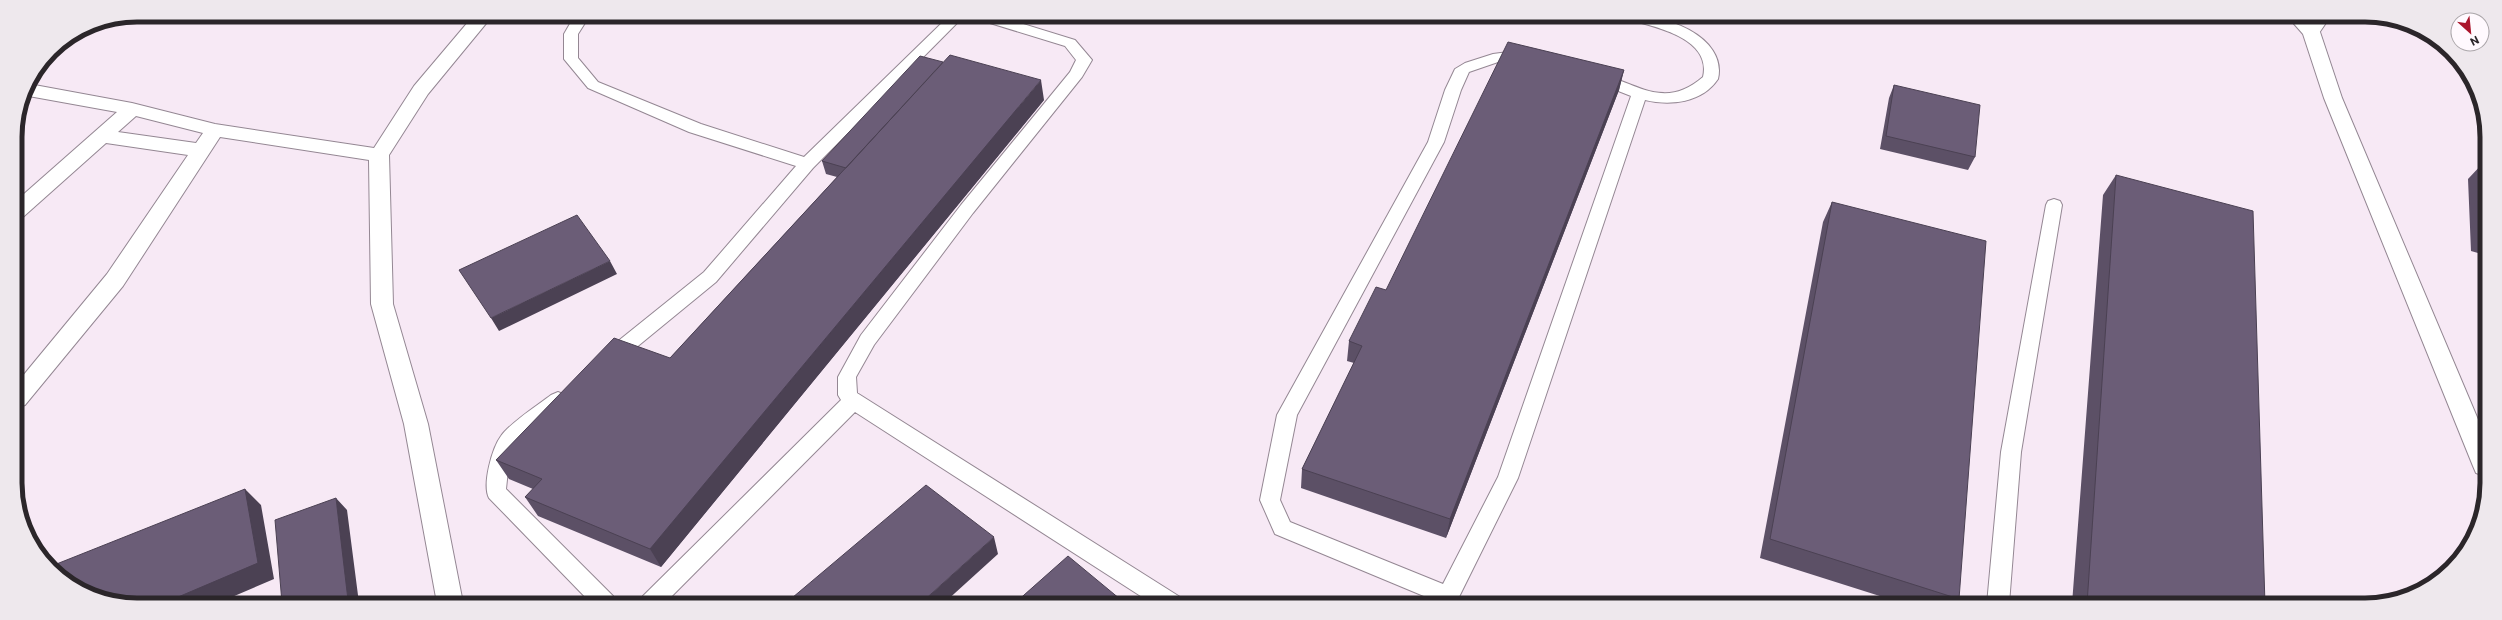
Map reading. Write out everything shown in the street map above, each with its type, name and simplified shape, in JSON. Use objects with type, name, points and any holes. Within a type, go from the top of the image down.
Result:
[{"type":"street","points":[[449,598],[416,424],[382,304],[379,155],[421,90],[478,22]]},
{"type":"street","points":[[2310,22],[2333,98],[2480,454]]},
{"type":"street","points":[[32,90],[132,108],[215,130],[379,155]]},
{"type":"street","points":[[22,207],[132,108]]},
{"type":"street","points":[[22,393],[115,280],[215,130]]},
{"type":"street","points":[[102,136],[201,150]]},
{"type":"lane","points":[[580,22],[571,34],[571,59],[593,85],[695,128],[807,164]]},
{"type":"lane","points":[[594,372],[710,277],[807,164],[951,22]]},
{"type":"lane","points":[[1002,22],[1070,42],[1084,60],[1077,74],[967,209],[867,340],[847,377],[848,395],[853,401],[1163,598]]},
{"type":"lane","points":[[1580,71],[1639,95],[1668,99],[1692,94],[1710,79],[1712,65],[1706,53],[1693,39],[1668,25],[1656,22]]},
{"type":"lane","points":[[1440,598],[1282,528],[1270,500],[1287,415],[1436,142],[1463,69],[1482,61],[1516,55],[1544,58]]},
{"type":"lane","points":[[1445,598],[1508,478],[1639,95]]},
{"type":"lane","points":[[1999,598],[2011,452],[2054,205]]},
{"type":"lane","points":[[569,391],[508,441],[498,470],[496,492],[600,598]]},
{"type":"lane","points":[[656,598],[853,401]]},
{"type":"building","points":[[1508,42],[1624,70],[1450,519],[1302,469],[1362,346],[1349,341],[1376,287],[1386,290]]},
{"type":"building","points":[[950,55],[1041,80],[650,549],[525,497],[542,479],[496,460],[614,338],[670,358]]},
{"type":"building","points":[[920,56],[943,62],[846,168],[822,161]]},
{"type":"building","points":[[1894,85],[1980,105],[1975,157],[1886,136]]},
{"type":"building","points":[[2116,175],[2253,211],[2265,598],[2087,598]]},
{"type":"building","points":[[1832,202],[1986,241],[1959,598],[1770,539]]},
{"type":"building","points":[[577,215],[610,261],[491,318],[459,270]]},
{"type":"building","points":[[926,485],[994,537],[927,598],[792,598]]},
{"type":"building","points":[[245,489],[258,563],[176,598],[122,597],[100,592],[73,579],[56,564]]},
{"type":"building","points":[[336,498],[348,598],[282,598],[275,520]]},
{"type":"building","points":[[1068,556],[1119,598],[1021,598]]}]
